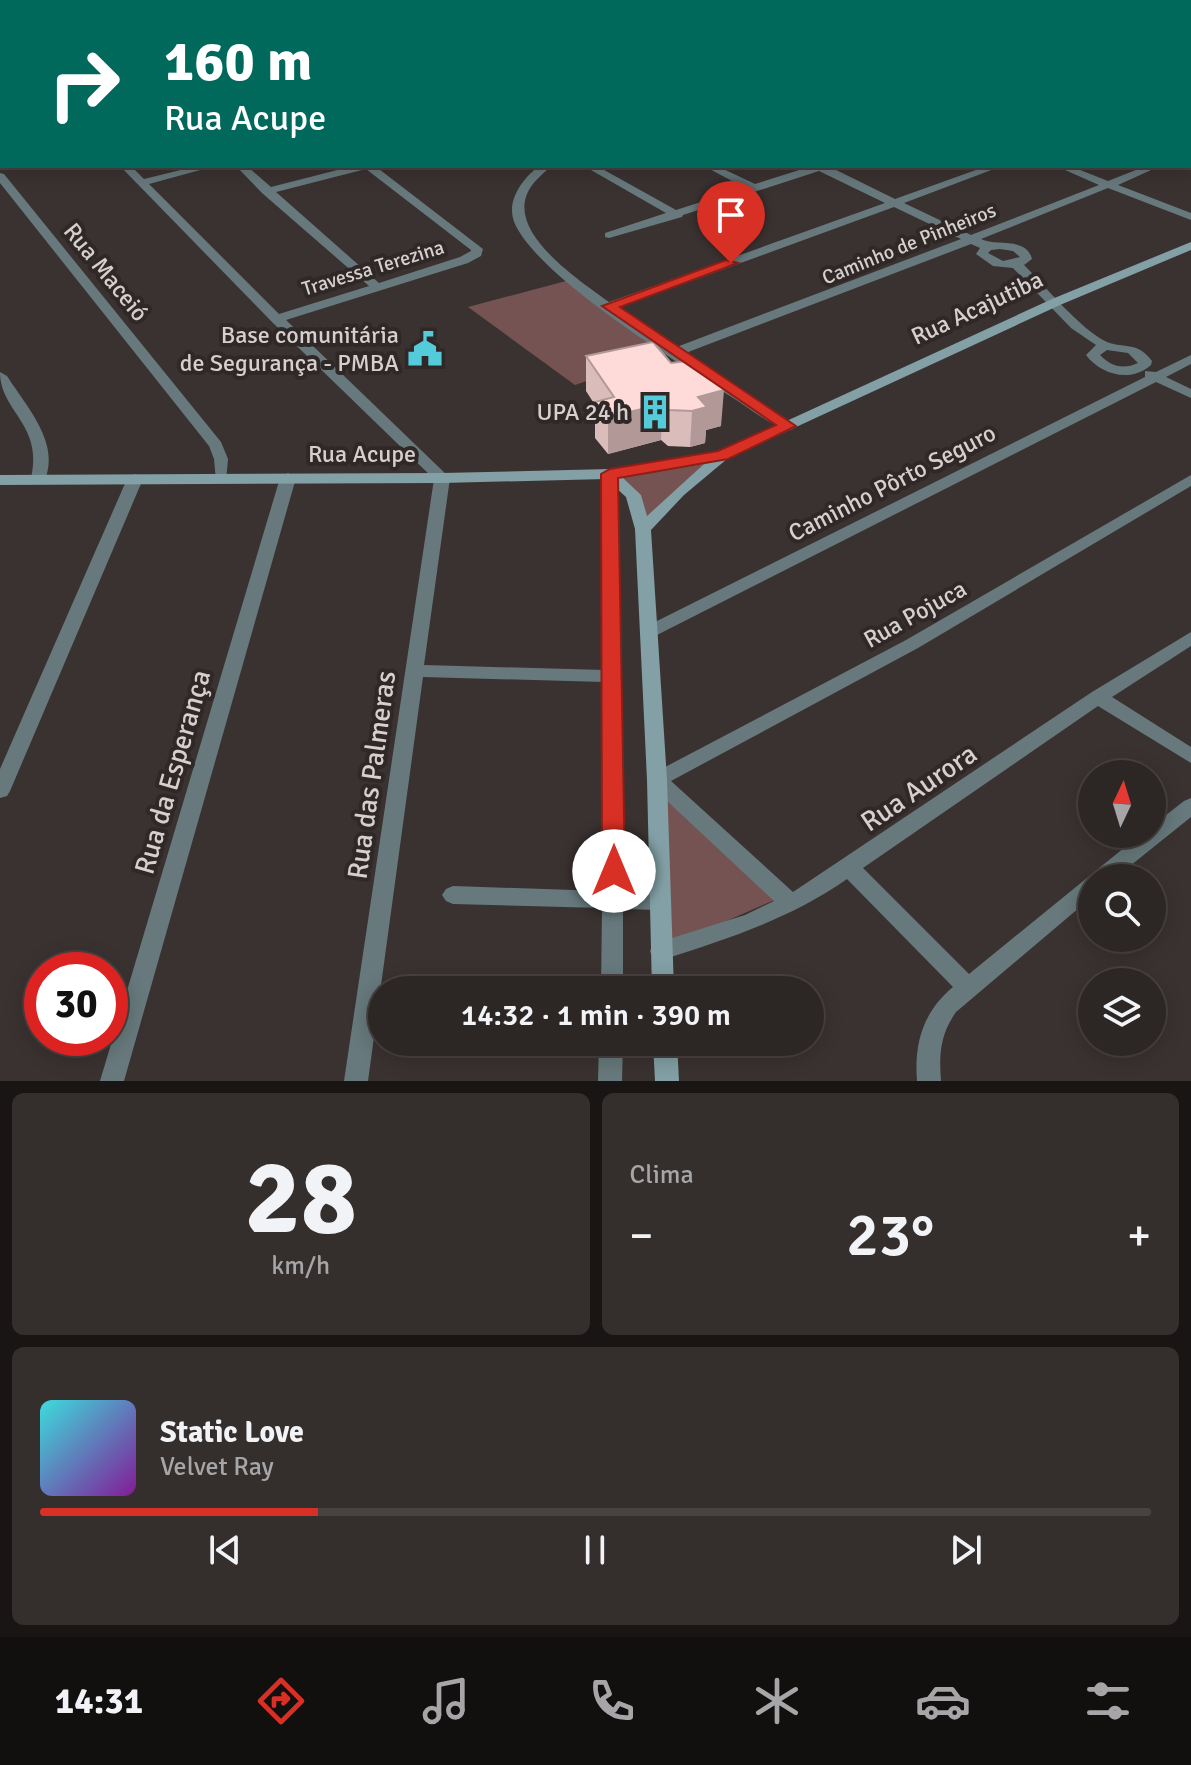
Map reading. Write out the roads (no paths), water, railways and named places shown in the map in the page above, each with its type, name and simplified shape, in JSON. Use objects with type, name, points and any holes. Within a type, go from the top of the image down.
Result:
[{"type":"street","points":[[127,168],[277,319],[442,478]]},
{"type":"street","points":[[143,182],[202,168]]},
{"type":"street","points":[[243,168],[378,288]]},
{"type":"street","points":[[266,191],[359,168]]},
{"type":"street","name":"Travessa Terezina","points":[[277,319],[475,256],[478,250],[370,168]]},
{"type":"street","points":[[543,168],[528,179],[518,213],[523,228],[561,271],[675,352],[788,426]]},
{"type":"street","points":[[593,168],[678,215]]},
{"type":"street","points":[[713,168],[756,189]]},
{"type":"street","points":[[609,235],[819,168]]},
{"type":"street","points":[[824,168],[969,240],[987,247],[1009,246],[1023,252],[1026,259],[1016,264],[999,264],[985,258],[982,250],[987,247]]},
{"type":"street","points":[[609,306],[991,168]]},
{"type":"street","points":[[1066,168],[1191,217]]},
{"type":"street","name":"Caminho de Pinheiros","points":[[675,352],[1150,168]]},
{"type":"street","name":"Rua Maceió","points":[[0,176],[216,445],[221,459],[221,478]]},
{"type":"street","name":"Rua Acajutiba","points":[[643,529],[679,492],[722,456],[1056,302],[1191,246]]},
{"type":"street","points":[[1016,264],[1076,325],[1105,346],[1122,347],[1138,353],[1145,361],[1140,369]]},
{"type":"street","points":[[1105,346],[1093,355],[1100,364],[1125,371],[1140,369],[1191,394]]},
{"type":"street","name":"Caminho Pôrto Seguro","points":[[649,632],[1191,359]]},
{"type":"street","points":[[0,376],[43,447],[45,465],[39,479]]},
{"type":"street","name":"Rua Acupe","points":[[0,480],[610,474],[722,456]]},
{"type":"street","points":[[610,474],[633,495],[643,529],[657,780],[662,976]]},
{"type":"street","points":[[610,474],[612,976]]},
{"type":"street","name":"Rua da Esperança","points":[[112,1081],[288,478]]},
{"type":"street","name":"Rua das Palmeras","points":[[356,1081],[442,478]]},
{"type":"street","points":[[0,791],[135,479]]},
{"type":"street","name":"Rua Pojuca","points":[[657,780],[925,636],[1191,480]]},
{"type":"street","name":"Rua Aurora","points":[[661,951],[751,922],[792,904],[850,869],[1098,697],[1191,638]]},
{"type":"street","points":[[416,671],[613,676]]},
{"type":"street","points":[[1098,697],[1191,756]]},
{"type":"street","points":[[657,780],[792,904]]},
{"type":"street","points":[[1118,864],[1191,806]]},
{"type":"street","points":[[850,869],[968,987]]},
{"type":"street","points":[[453,895],[659,901]]},
{"type":"street","points":[[929,1081],[931,1028],[948,1005],[1078,897]]},
{"type":"street","points":[[610,1081],[611,1056]]},
{"type":"street","points":[[666,1056],[667,1081]]},
{"type":"place","name":"Base comunitária de Segurança - PMBA","points":[[425,349]]},
{"type":"place","name":"UPA 24 h","points":[[655,412]]}]
